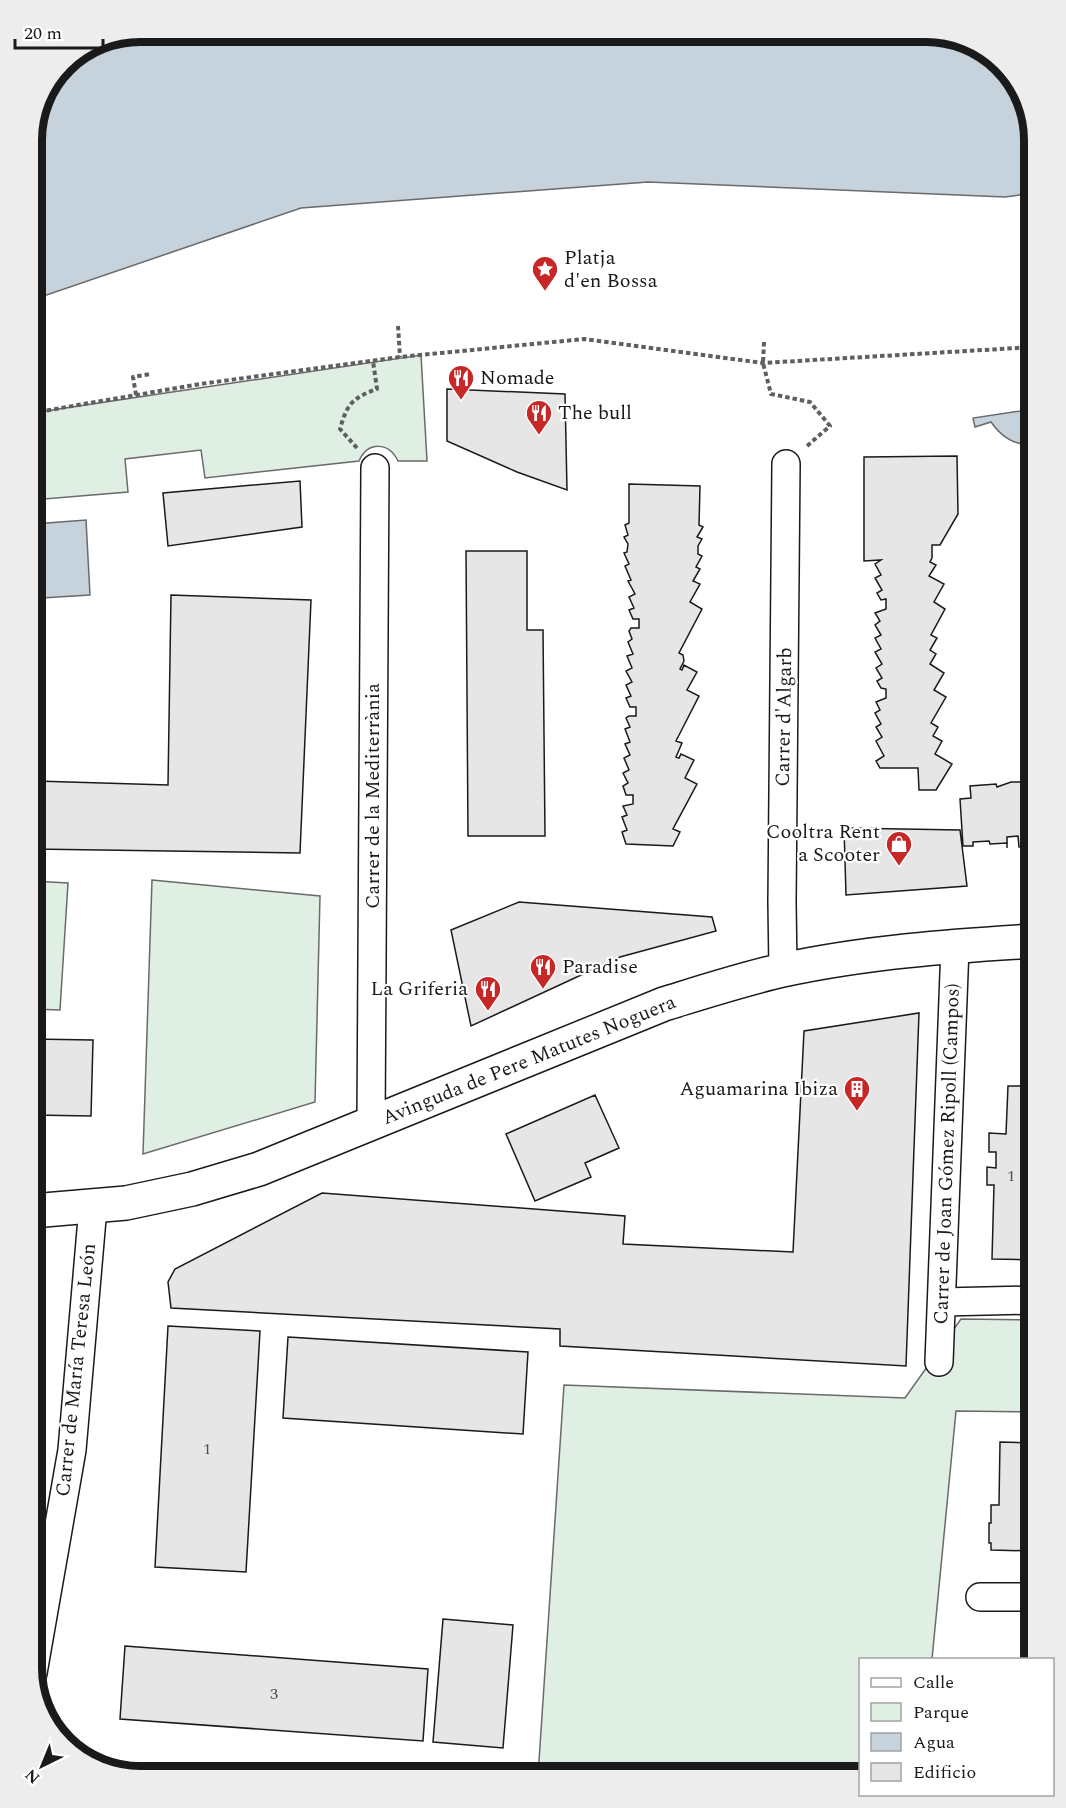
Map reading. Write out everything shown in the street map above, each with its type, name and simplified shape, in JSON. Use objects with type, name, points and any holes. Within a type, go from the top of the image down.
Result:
[{"type":"street","name":"Carrer d'Algarb","points":[[783,970],[786,464]]},
{"type":"street","name":"Carrer de la Mediterrània","points":[[371,1123],[375,468]]},
{"type":"street","name":"Avinguda de Pere Matutes Noguera","points":[[42,1210],[126,1203],[192,1190],[259,1169],[664,1004],[726,985],[783,970],[899,951],[1024,942]]},
{"type":"street","name":"Carrer de Joan Gómez Ripoll (Campos)","points":[[939,1362],[954,947]]},
{"type":"street","name":"Carrer de María Teresa León","points":[[42,1622],[72,1450],[93,1207]]},
{"type":"street","points":[[942,1302],[1024,1299]]},
{"type":"street","points":[[980,1597],[1024,1597]]},
{"type":"path","points":[[398,326],[400,357]]},
{"type":"path","points":[[42,411],[200,384],[400,357],[584,339],[763,363],[1024,348]]},
{"type":"path","points":[[764,342],[763,363],[771,393],[810,402],[830,426],[786,464]]},
{"type":"path","points":[[373,361],[377,390],[360,396],[345,409],[340,429],[375,468]]},
{"type":"path","points":[[136,395],[133,377],[151,374]]},
{"type":"green space","points":[[421,355],[427,461],[398,461],[389,450],[378,446],[368,450],[359,461],[205,478],[201,450],[125,459],[128,492],[42,499],[42,412]]},
{"type":"green space","points":[[152,880],[320,896],[315,1102],[143,1154]]},
{"type":"green space","points":[[42,882],[68,883],[60,1010],[42,1009]]},
{"type":"green space","points":[[961,1319],[1024,1320],[1024,1412],[956,1411],[932,1658],[859,1658],[859,1766],[539,1766],[564,1385],[905,1398]]},
{"type":"water","points":[[140,42],[932,42],[957,47],[991,66],[1000,75],[1014,97],[1023,127],[1024,194],[1005,197],[648,182],[301,208],[42,297],[42,134],[45,115],[59,86],[71,71],[103,49],[121,44]]},
{"type":"water","points":[[1024,410],[1024,444],[1010,440],[991,422],[975,427],[973,418]]},
{"type":"water","points":[[86,520],[90,595],[42,598],[42,523]]},
{"type":"building","points":[[447,389],[565,394],[567,490],[517,472],[447,441]]},
{"type":"building","points":[[957,456],[958,514],[940,545],[932,545],[930,562],[936,565],[929,576],[944,584],[934,602],[945,609],[931,635],[937,638],[930,650],[936,654],[930,664],[944,673],[934,690],[946,697],[931,723],[938,727],[933,736],[942,741],[935,754],[952,764],[936,790],[919,790],[918,768],[880,768],[876,761],[884,756],[876,741],[882,737],[876,727],[881,724],[875,713],[880,710],[876,702],[886,698],[886,689],[881,688],[877,681],[882,678],[876,668],[882,664],[875,652],[881,649],[875,638],[881,635],[875,625],[880,621],[875,613],[886,609],[886,599],[881,600],[877,593],[882,590],[875,578],[881,575],[875,564],[881,560],[864,561],[864,457]]},
{"type":"building","points":[[300,481],[302,527],[168,546],[163,493]]},
{"type":"building","points":[[629,484],[700,486],[699,525],[703,527],[697,537],[702,539],[698,546],[698,554],[702,556],[696,567],[700,569],[693,581],[700,584],[690,602],[702,609],[679,653],[683,655],[684,661],[680,669],[682,670],[684,665],[697,672],[687,690],[699,696],[676,741],[682,743],[676,757],[679,758],[681,754],[694,760],[685,778],[697,784],[673,829],[680,832],[673,846],[626,844],[622,832],[627,830],[622,817],[627,815],[623,806],[633,804],[633,795],[626,795],[623,786],[628,783],[623,773],[629,770],[624,758],[630,755],[625,744],[630,742],[625,729],[630,727],[626,718],[636,716],[636,707],[630,707],[626,698],[631,696],[626,685],[632,682],[626,671],[632,668],[627,656],[633,654],[628,642],[632,639],[629,631],[631,628],[639,628],[639,619],[633,619],[629,610],[634,608],[629,597],[635,594],[628,581],[631,580],[625,566],[629,564],[624,553],[627,552],[628,544],[624,537],[628,535],[625,525],[629,523]]},
{"type":"building","points":[[466,551],[527,551],[527,630],[543,630],[545,836],[468,836]]},
{"type":"building","points":[[171,595],[311,600],[300,853],[42,849],[42,781],[168,785]]},
{"type":"building","points":[[1011,782],[1024,783],[1024,847],[1019,847],[1018,836],[1007,837],[1007,843],[973,842],[973,846],[963,846],[960,799],[971,798],[970,786],[996,784],[997,787]]},
{"type":"building","points":[[844,828],[960,830],[967,886],[846,895]]},
{"type":"building","points":[[519,902],[712,917],[716,931],[620,957],[471,1026],[451,930]]},
{"type":"building","name":"Aguamarina Ibiza","points":[[919,1013],[906,1366],[560,1346],[560,1329],[171,1308],[168,1282],[175,1269],[322,1193],[625,1216],[623,1244],[793,1252],[804,1031]]},
{"type":"building","points":[[42,1039],[93,1040],[91,1116],[42,1115]]},
{"type":"building","points":[[1021,1083],[1024,1083],[1024,1260],[992,1259],[994,1185],[987,1185],[987,1167],[996,1168],[996,1152],[989,1152],[989,1133],[1006,1134],[1008,1086],[1021,1086]]},
{"type":"building","points":[[595,1095],[619,1148],[585,1163],[591,1177],[535,1201],[506,1134]]},
{"type":"building","points":[[168,1326],[260,1331],[246,1572],[155,1567]]},
{"type":"building","points":[[288,1337],[528,1352],[523,1434],[283,1418]]},
{"type":"building","points":[[1000,1442],[1024,1443],[1024,1551],[991,1550],[989,1523],[991,1523],[991,1505],[999,1505]]},
{"type":"building","points":[[443,1619],[513,1625],[503,1748],[433,1742]]},
{"type":"building","points":[[125,1646],[428,1669],[423,1741],[120,1719]]},
{"type":"place","name":"Platja d'en Bossa","points":[[545,292]]},
{"type":"place","name":"Nomade","points":[[461,401]]},
{"type":"place","name":"The bull","points":[[539,436]]},
{"type":"place","name":"Cooltra Rent a Scooter","points":[[899,867]]},
{"type":"place","name":"Paradise","points":[[543,990]]},
{"type":"place","name":"La Griferia","points":[[488,1012]]},
{"type":"place","name":"Aguamarina Ibiza","points":[[857,1112]]}]
